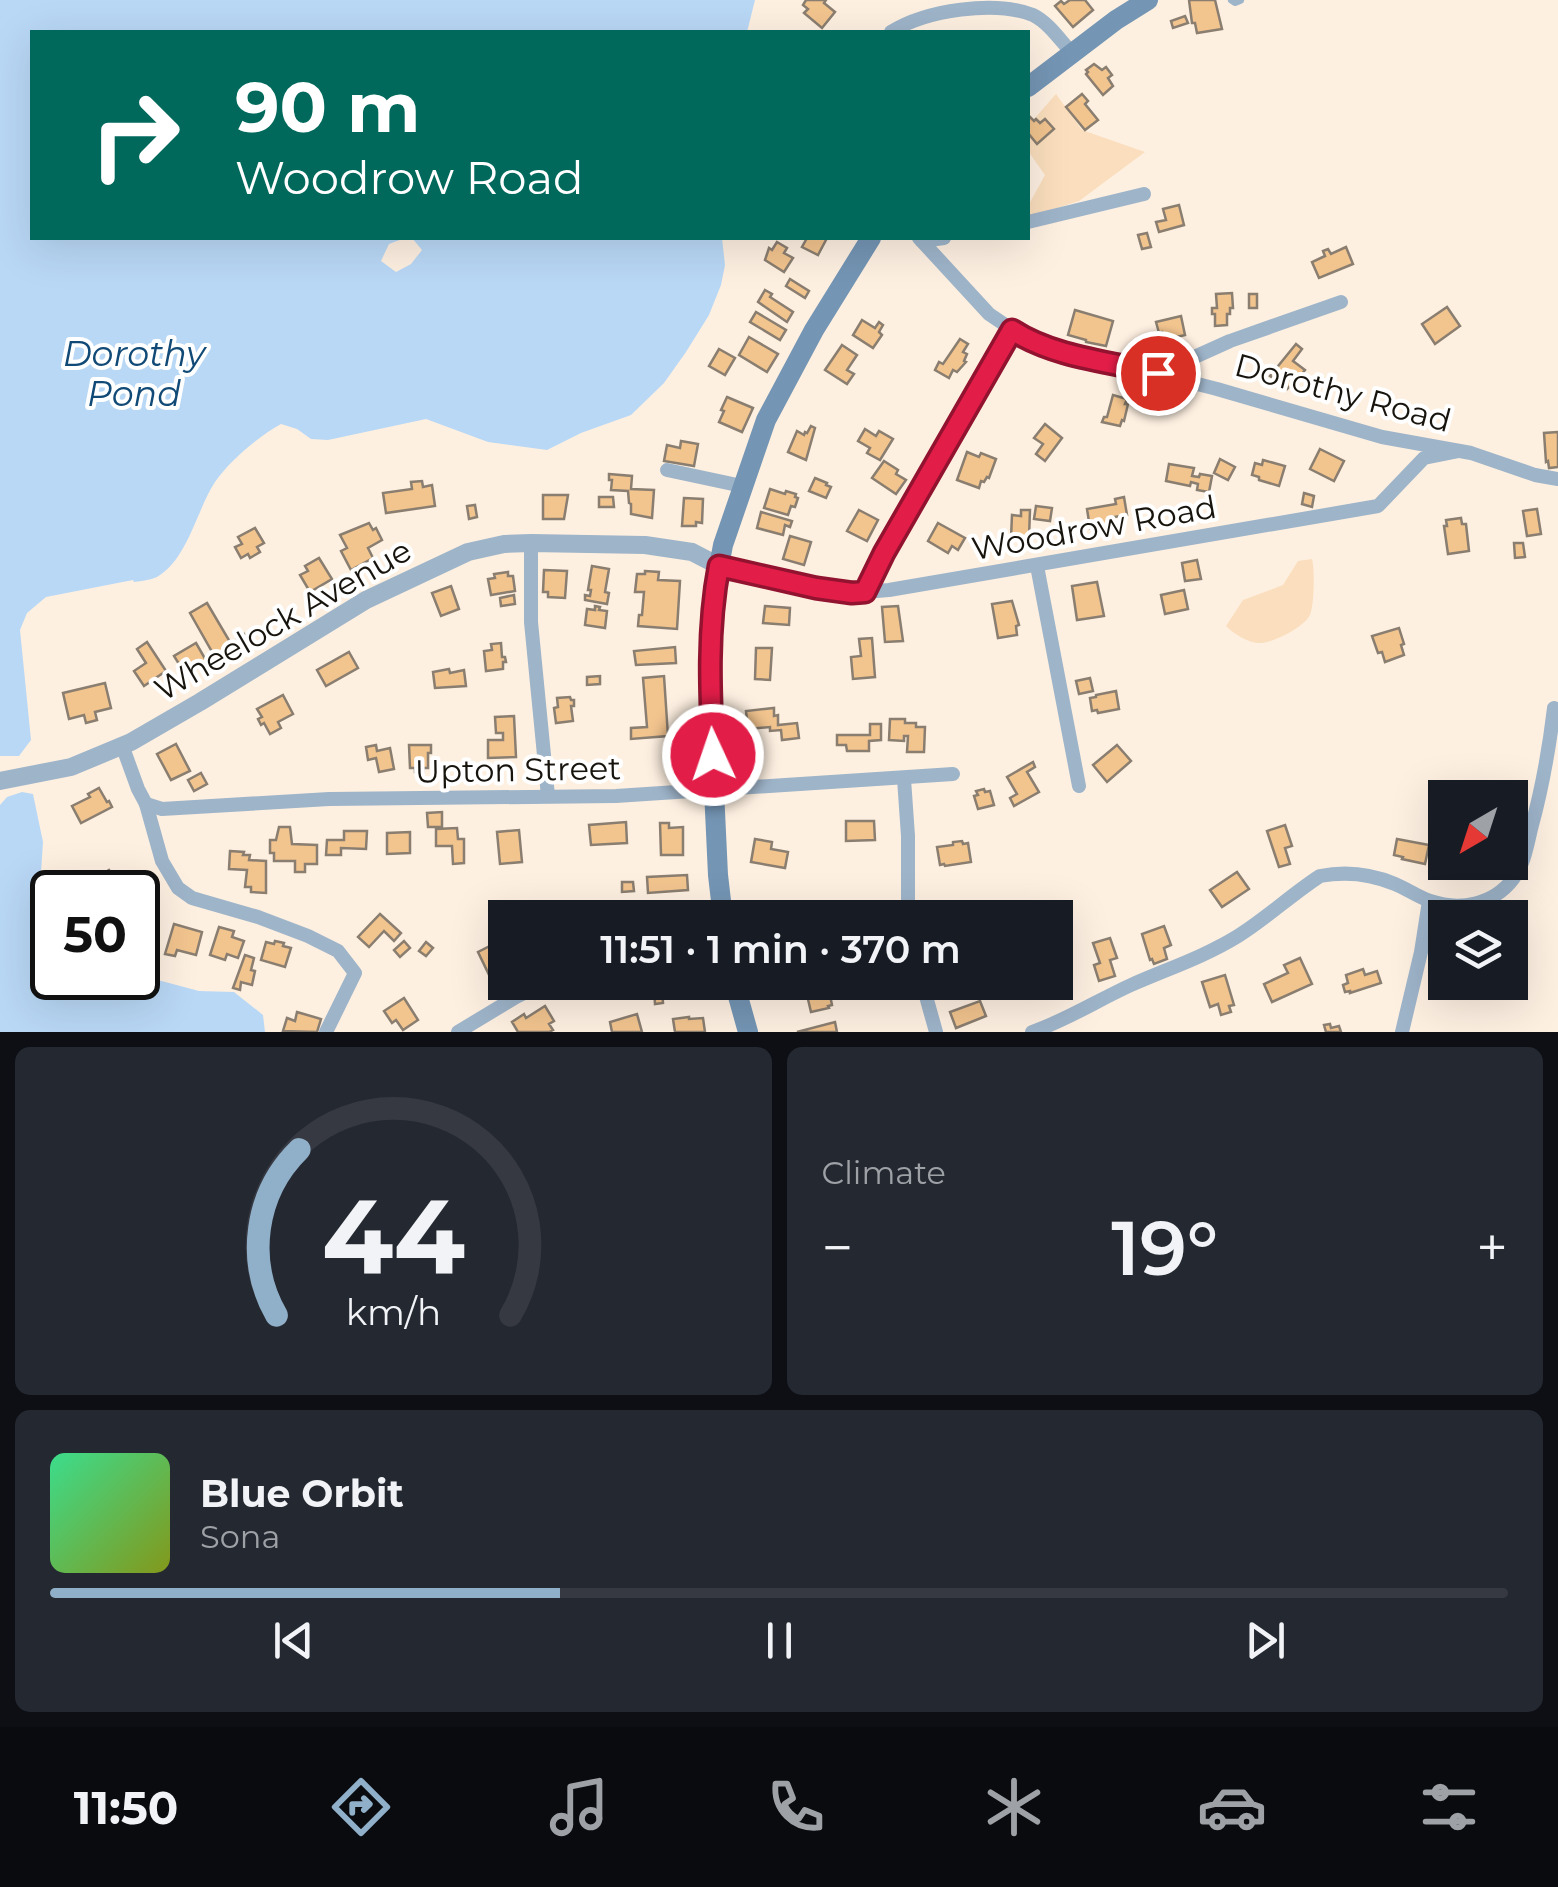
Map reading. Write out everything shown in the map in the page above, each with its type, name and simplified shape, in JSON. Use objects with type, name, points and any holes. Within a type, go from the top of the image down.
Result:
[{"type":"main road","points":[[1030,85],[1148,0]]},
{"type":"main road","points":[[721,900],[709,684],[713,599],[723,544],[766,420],[814,330],[871,240]]},
{"type":"main road","points":[[739,1000],[748,1032]]},
{"type":"street","points":[[896,30],[917,18],[972,6],[1000,5],[1034,15],[1072,53]]},
{"type":"street","points":[[1030,222],[1144,194]]},
{"type":"street","name":"Dorothy Road","points":[[921,240],[989,314],[1029,341],[1159,373],[1382,437],[1460,451],[1558,479]]},
{"type":"street","points":[[1159,373],[1230,341],[1341,302]]},
{"type":"street","points":[[865,592],[1012,330]]},
{"type":"street","name":"Woodrow Road","points":[[719,566],[816,588],[852,593],[889,590],[1378,506],[1424,458],[1460,451]]},
{"type":"street","points":[[667,470],[742,486]]},
{"type":"street","points":[[531,543],[531,622],[548,796]]},
{"type":"street","name":"Wheelock Avenue","points":[[0,781],[71,767],[122,745],[366,600],[468,552],[504,544],[645,545],[692,552],[719,566]]},
{"type":"street","points":[[1036,566],[1080,786]]},
{"type":"street","points":[[1486,900],[1513,879],[1524,858],[1544,774],[1554,708]]},
{"type":"street","points":[[122,745],[146,804],[162,861],[178,888],[192,898],[308,936],[338,951],[354,973],[326,1032]]},
{"type":"street","name":"Upton Street","points":[[146,804],[162,810],[329,800],[616,796],[952,774]]},
{"type":"street","points":[[904,779],[908,900]]},
{"type":"street","points":[[1032,1032],[1206,954],[1238,936],[1320,876],[1360,874],[1392,883],[1428,901]]},
{"type":"street","points":[[1402,1032],[1428,907]]},
{"type":"street","points":[[458,1032],[513,1000]]},
{"type":"street","points":[[927,1000],[936,1032]]},
{"type":"lane","points":[[1232,0],[1240,0]]},
{"type":"shaded area","points":[[1056,94],[1082,130],[1145,152],[1079,201],[1030,216],[1030,202],[1045,175],[1030,154],[1030,124]]},
{"type":"shaded area","points":[[1312,559],[1312,604],[1310,615],[1302,624],[1261,643],[1242,638],[1226,626],[1243,600],[1283,585],[1298,561]]},
{"type":"water","name":"Dorothy Pond","points":[[0,0],[755,0],[748,30],[30,30],[30,240],[400,240],[389,244],[381,261],[396,272],[411,264],[422,250],[414,240],[722,240],[725,265],[709,315],[664,383],[631,415],[547,450],[488,442],[426,419],[328,440],[311,439],[281,424],[272,429],[221,474],[168,569],[149,580],[46,597],[27,613],[20,630],[31,740],[19,756],[0,756]]},
{"type":"water","points":[[22,792],[33,794],[43,842],[41,870],[30,870],[30,1000],[160,1000],[160,981],[199,991],[234,992],[263,1015],[265,1032],[0,1032],[0,805],[7,797]]},
{"type":"building","points":[[806,0],[826,0],[824,3],[835,12],[822,28],[804,13],[808,9],[803,5]]},
{"type":"building","points":[[1085,0],[1093,10],[1073,27],[1055,6]]},
{"type":"building","points":[[1189,0],[1215,0],[1222,29],[1197,33]]},
{"type":"building","points":[[1185,16],[1188,23],[1173,28],[1171,21]]},
{"type":"building","points":[[1094,64],[1102,70],[1106,67],[1112,75],[1108,78],[1113,86],[1103,95],[1086,74]]},
{"type":"building","points":[[1082,94],[1098,120],[1085,130],[1066,107]]},
{"type":"building","points":[[1030,117],[1040,123],[1045,119],[1054,129],[1037,144],[1030,135]]},
{"type":"building","points":[[1179,205],[1184,225],[1159,232],[1156,222],[1166,220],[1163,209]]},
{"type":"building","points":[[1147,233],[1151,247],[1142,249],[1138,235]]},
{"type":"building","points":[[806,240],[826,240],[818,255],[802,247]]},
{"type":"building","points":[[777,242],[793,258],[784,272],[765,260],[769,248],[772,250]]},
{"type":"building","points":[[1346,247],[1353,264],[1319,278],[1312,262],[1325,256],[1323,251],[1328,249],[1331,254]]},
{"type":"building","points":[[790,279],[809,291],[805,298],[786,286]]},
{"type":"building","points":[[765,290],[793,312],[787,322],[758,302]]},
{"type":"building","points":[[1232,293],[1233,308],[1227,314],[1227,325],[1215,326],[1212,308],[1217,308],[1216,294]]},
{"type":"building","points":[[1249,294],[1257,294],[1257,308],[1249,308]]},
{"type":"building","points":[[1447,307],[1460,326],[1435,344],[1422,324]]},
{"type":"building","points":[[1075,310],[1113,321],[1106,346],[1068,335]]},
{"type":"building","points":[[756,312],[786,330],[780,340],[750,322]]},
{"type":"building","points":[[1181,316],[1185,335],[1164,340],[1156,322]]},
{"type":"building","points":[[862,320],[875,328],[879,322],[883,325],[879,332],[882,335],[873,348],[853,335]]},
{"type":"building","points":[[749,337],[778,354],[767,372],[739,355]]},
{"type":"building","points":[[960,339],[968,344],[963,352],[967,354],[966,362],[957,372],[953,370],[949,378],[935,370]]},
{"type":"building","points":[[1296,344],[1302,349],[1293,361],[1305,370],[1287,389],[1270,376]]},
{"type":"building","points":[[842,345],[857,355],[847,370],[854,374],[847,384],[825,370]]},
{"type":"building","points":[[719,349],[735,358],[725,375],[709,366]]},
{"type":"building","points":[[1113,395],[1127,399],[1120,426],[1102,422]]},
{"type":"building","points":[[727,397],[753,408],[742,432],[719,422]]},
{"type":"building","points":[[1045,424],[1062,438],[1045,461],[1036,454],[1043,444],[1034,438]]},
{"type":"building","points":[[811,426],[815,428],[806,460],[788,452],[797,431],[804,435]]},
{"type":"building","points":[[865,429],[893,439],[880,460],[867,453],[870,448],[858,441]]},
{"type":"building","points":[[1558,432],[1558,467],[1549,468],[1544,433]]},
{"type":"building","points":[[681,441],[698,444],[694,466],[664,461],[667,445],[680,448]]},
{"type":"building","points":[[1320,449],[1344,461],[1334,481],[1310,469]]},
{"type":"building","points":[[967,452],[996,459],[989,478],[981,481],[979,488],[957,480]]},
{"type":"building","points":[[1220,459],[1235,467],[1228,480],[1214,473]]},
{"type":"building","points":[[1263,460],[1285,466],[1279,486],[1252,475],[1255,463],[1262,465]]},
{"type":"building","points":[[884,461],[906,480],[896,494],[872,478]]},
{"type":"building","points":[[1169,464],[1194,468],[1192,476],[1212,476],[1209,492],[1197,490],[1198,484],[1191,482],[1190,486],[1166,481]]},
{"type":"building","points":[[609,474],[632,476],[631,489],[654,490],[652,518],[631,514],[628,491],[611,490]]},
{"type":"building","points":[[815,478],[831,487],[826,498],[809,491]]},
{"type":"building","points":[[422,481],[423,487],[432,485],[435,506],[386,513],[383,493],[412,489],[411,482]]},
{"type":"building","points":[[770,489],[796,494],[795,507],[791,506],[788,515],[764,508]]},
{"type":"building","points":[[1304,493],[1314,496],[1312,507],[1302,504]]},
{"type":"building","points":[[543,495],[568,495],[564,519],[543,519]]},
{"type":"building","points":[[599,497],[613,497],[614,507],[599,507]]},
{"type":"building","points":[[1124,497],[1127,515],[1114,517],[1115,523],[1090,528],[1087,509],[1116,504],[1115,499]]},
{"type":"building","points":[[684,498],[703,499],[702,523],[682,526]]},
{"type":"building","points":[[475,505],[477,517],[469,519],[467,506]]},
{"type":"building","points":[[1036,506],[1052,508],[1050,521],[1034,519]]},
{"type":"building","points":[[1537,509],[1541,534],[1527,536],[1523,511]]},
{"type":"building","points":[[859,510],[878,520],[867,541],[847,531]]},
{"type":"building","points":[[1021,510],[1030,510],[1029,538],[1011,538],[1012,515],[1021,516]]},
{"type":"building","points":[[761,512],[792,521],[790,527],[785,525],[783,535],[757,528]]},
{"type":"building","points":[[1461,518],[1462,524],[1466,524],[1469,551],[1448,554],[1446,520]]},
{"type":"building","points":[[369,523],[382,540],[368,548],[373,558],[351,570],[341,551],[347,548],[340,535]]},
{"type":"building","points":[[938,523],[965,538],[958,550],[952,546],[948,553],[928,541]]},
{"type":"building","points":[[255,528],[264,543],[257,547],[260,552],[241,558],[235,547],[242,544],[238,537]]},
{"type":"building","points":[[790,536],[811,542],[804,565],[783,559]]},
{"type":"building","points":[[1514,543],[1523,543],[1525,557],[1515,558]]},
{"type":"building","points":[[319,558],[332,579],[310,592],[300,575],[308,571],[305,566]]},
{"type":"building","points":[[1197,560],[1201,579],[1185,581],[1182,563]]},
{"type":"building","points":[[592,566],[609,569],[607,604],[585,600],[585,595],[590,596]]},
{"type":"building","points":[[544,570],[567,571],[565,598],[548,597],[548,592],[543,592]]},
{"type":"building","points":[[508,572],[508,576],[513,576],[515,591],[491,595],[488,579]]},
{"type":"building","points":[[659,572],[658,580],[680,581],[677,629],[638,626],[644,592],[635,592],[637,574]]},
{"type":"building","points":[[1097,582],[1104,616],[1077,620],[1072,586]]},
{"type":"building","points":[[451,586],[459,609],[441,616],[432,593]]},
{"type":"building","points":[[1184,590],[1188,609],[1165,614],[1161,595]]},
{"type":"building","points":[[514,595],[515,604],[501,606],[500,598]]},
{"type":"building","points":[[1012,601],[1019,625],[1017,635],[998,638],[992,604]]},
{"type":"building","points":[[207,603],[233,647],[215,657],[190,613]]},
{"type":"building","points":[[595,606],[607,611],[605,628],[585,625],[587,609],[595,610]]},
{"type":"building","points":[[765,606],[790,608],[789,625],[763,623]]},
{"type":"building","points":[[898,606],[903,641],[885,642],[882,607]]},
{"type":"building","points":[[1399,628],[1404,655],[1385,662],[1372,636]]},
{"type":"building","points":[[244,634],[252,645],[245,650],[237,639]]},
{"type":"building","points":[[872,638],[875,677],[853,679],[851,657],[861,656],[859,639]]},
{"type":"building","points":[[147,642],[166,671],[144,686],[134,671],[146,663],[137,649]]},
{"type":"building","points":[[196,643],[207,662],[191,672],[184,661],[179,664],[174,656]]},
{"type":"building","points":[[501,643],[506,662],[503,669],[486,671],[484,651],[492,650],[491,644]]},
{"type":"building","points":[[675,647],[676,663],[636,665],[634,651]]},
{"type":"building","points":[[756,648],[772,648],[770,680],[755,679]]},
{"type":"building","points":[[349,652],[358,668],[326,686],[317,670]]},
{"type":"building","points":[[449,669],[450,673],[464,670],[466,686],[435,688],[433,672]]},
{"type":"building","points":[[600,676],[600,684],[587,685],[587,677]]},
{"type":"building","points":[[664,676],[668,736],[631,739],[631,728],[647,727],[643,678]]},
{"type":"building","points":[[1090,678],[1093,691],[1079,694],[1076,681]]},
{"type":"building","points":[[105,683],[111,708],[95,712],[97,720],[86,723],[84,715],[69,719],[63,693]]},
{"type":"building","points":[[1116,691],[1119,709],[1092,711],[1090,698]]},
{"type":"building","points":[[283,695],[293,714],[278,722],[281,728],[270,734],[264,723],[261,725],[257,709]]},
{"type":"building","points":[[557,698],[574,700],[573,721],[556,723]]},
{"type":"building","points":[[774,708],[778,725],[797,723],[799,738],[782,740],[781,730],[770,731],[770,727],[748,729],[746,711]]},
{"type":"building","points":[[514,716],[516,757],[488,758],[488,740],[503,740],[503,733],[496,733],[495,717]]},
{"type":"building","points":[[890,719],[905,719],[905,723],[925,727],[924,752],[907,752],[908,736],[904,736],[904,741],[889,740]]},
{"type":"building","points":[[870,724],[881,724],[881,740],[869,741],[869,751],[847,751],[846,745],[837,745],[837,735],[870,735]]},
{"type":"building","points":[[176,744],[190,771],[171,780],[157,754]]},
{"type":"building","points":[[376,745],[377,751],[390,748],[394,769],[379,772],[376,758],[368,760],[366,747]]},
{"type":"building","points":[[409,745],[431,745],[428,768],[423,768],[423,772],[410,768]]},
{"type":"building","points":[[1117,745],[1131,761],[1107,782],[1093,765]]},
{"type":"building","points":[[1033,762],[1035,767],[1027,772],[1039,792],[1014,806],[1010,798],[1017,794],[1007,777]]},
{"type":"building","points":[[201,773],[207,784],[194,791],[188,780]]},
{"type":"building","points":[[99,788],[112,807],[81,823],[72,806]]},
{"type":"building","points":[[984,789],[990,791],[994,805],[978,809],[974,796]]},
{"type":"building","points":[[442,812],[442,827],[428,827],[427,813]]},
{"type":"building","points":[[846,821],[874,821],[875,840],[846,841]]},
{"type":"building","points":[[626,822],[627,843],[591,845],[589,825]]},
{"type":"building","points":[[660,823],[669,823],[669,828],[683,827],[683,855],[661,855]]},
{"type":"building","points":[[1285,825],[1292,846],[1285,848],[1290,864],[1279,867],[1267,831]]},
{"type":"building","points":[[279,827],[290,827],[292,844],[317,845],[317,864],[305,864],[305,872],[295,872],[295,861],[274,861],[270,840],[276,840]]},
{"type":"building","points":[[457,828],[458,839],[464,839],[464,863],[453,864],[452,846],[436,846],[436,829]]},
{"type":"building","points":[[519,830],[522,862],[500,864],[497,832]]},
{"type":"building","points":[[344,831],[367,831],[366,849],[341,848],[341,855],[326,855],[327,840],[344,840]]},
{"type":"building","points":[[410,832],[410,853],[387,854],[387,833]]},
{"type":"building","points":[[755,839],[772,842],[771,849],[788,852],[785,868],[751,862]]},
{"type":"building","points":[[1397,839],[1428,845],[1425,864],[1394,855]]},
{"type":"building","points":[[968,843],[971,862],[940,865],[937,847]]},
{"type":"building","points":[[230,851],[244,852],[243,855],[250,855],[249,860],[266,861],[266,893],[251,892],[251,887],[245,887],[247,870],[229,869]]},
{"type":"building","points":[[1237,872],[1249,889],[1222,907],[1210,890]]},
{"type":"building","points":[[687,875],[688,890],[648,893],[647,877]]},
{"type":"building","points":[[622,882],[633,882],[634,891],[622,892]]},
{"type":"building","points":[[380,914],[401,933],[394,941],[384,931],[369,947],[358,937]]},
{"type":"building","points":[[174,924],[202,932],[196,955],[177,950],[175,956],[165,954]]},
{"type":"building","points":[[1164,926],[1171,945],[1164,948],[1167,959],[1154,964],[1142,934]]},
{"type":"building","points":[[219,927],[234,931],[232,937],[244,941],[238,958],[227,954],[225,960],[210,955]]},
{"type":"building","points":[[1110,938],[1117,958],[1110,960],[1115,976],[1099,981],[1094,965],[1100,963],[1093,943]]},
{"type":"building","points":[[275,941],[291,948],[285,967],[261,960],[266,942]]},
{"type":"building","points":[[404,941],[410,948],[400,957],[394,950]]},
{"type":"building","points":[[426,942],[433,948],[426,956],[419,951]]},
{"type":"building","points":[[488,947],[488,973],[478,952]]},
{"type":"building","points":[[245,955],[254,958],[251,970],[255,971],[252,985],[241,982],[240,990],[233,988]]},
{"type":"building","points":[[1300,958],[1312,984],[1272,1002],[1264,984],[1288,973],[1284,965]]},
{"type":"building","points":[[1363,969],[1365,975],[1377,971],[1381,983],[1345,992],[1346,975]]},
{"type":"building","points":[[1225,975],[1234,1005],[1229,1006],[1231,1012],[1221,1015],[1218,1004],[1210,1007],[1202,982]]},
{"type":"building","points":[[404,998],[418,1020],[403,1030],[384,1011]]},
{"type":"building","points":[[808,1000],[831,1000],[829,1008],[811,1012]]},
{"type":"building","points":[[980,1001],[986,1016],[956,1028],[950,1012]]},
{"type":"building","points":[[545,1006],[554,1021],[549,1024],[553,1030],[518,1032],[512,1022]]},
{"type":"building","points":[[297,1012],[321,1019],[317,1032],[283,1031],[287,1018],[295,1021]]},
{"type":"building","points":[[637,1014],[642,1032],[612,1032],[610,1022]]},
{"type":"building","points":[[703,1018],[705,1032],[675,1032],[673,1019]]},
{"type":"building","points":[[835,1022],[837,1032],[797,1032]]},
{"type":"building","points":[[1330,1024],[1331,1028],[1339,1026],[1341,1032],[1326,1032],[1324,1025]]},
{"type":"route","points":[[713,755],[709,684],[713,599],[719,566],[816,588],[865,592],[1012,330],[1055,350],[1158,373]]}]
